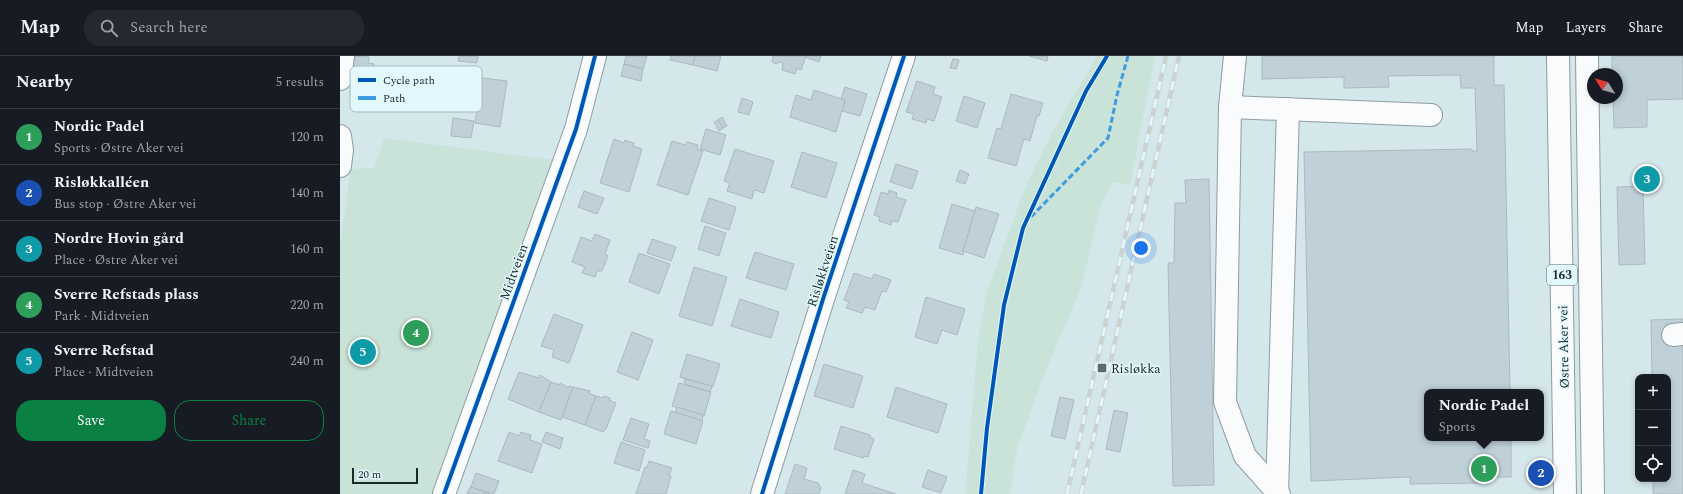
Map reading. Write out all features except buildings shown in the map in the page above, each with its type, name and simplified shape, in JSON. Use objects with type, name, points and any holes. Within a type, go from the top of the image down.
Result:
[{"type":"main road","points":[[340,79],[343,56]]},
{"type":"main road","name":"Midtveien","points":[[444,494],[576,129],[595,56]]},
{"type":"main road","name":"Risløkkveien","points":[[762,494],[824,296],[904,56]]},
{"type":"main road","points":[[1235,56],[1230,107],[1225,402],[1245,456],[1278,493]]},
{"type":"main road","name":"Østre Aker vei","points":[[1558,56],[1565,494]]},
{"type":"main road","name":"163","points":[[1587,56],[1593,494]]},
{"type":"main road","points":[[1230,107],[1431,115]]},
{"type":"main road","points":[[1278,493],[1288,109]]},
{"type":"green space","points":[[1097,56],[1155,56],[1130,185],[1113,182],[1101,204],[1081,288],[1042,380],[1017,449],[1010,494],[965,494],[978,341],[986,294],[1026,186],[1052,133]]},
{"type":"green space","points":[[384,138],[555,160],[434,494],[340,494],[340,243],[351,169],[374,168]]},
{"type":"railway","points":[[1067,494],[1166,56]]},
{"type":"railway","points":[[1081,494],[1179,56]]},
{"type":"marked path","points":[[1031,217],[1108,138],[1117,95],[1128,56]]},
{"type":"cycle path","points":[[444,494],[576,129],[595,56]]},
{"type":"cycle path","points":[[762,494],[824,296],[904,56]]},
{"type":"cycle path","points":[[981,494],[987,428],[1004,305],[1023,228],[1086,91],[1107,56]]},
{"type":"place","name":"Nordre Hovin gård","points":[[1647,179]]},
{"type":"place","name":"Sverre Refstads plass","points":[[416,333]]},
{"type":"place","name":"Sverre Refstad","points":[[363,352]]},
{"type":"place","name":"Risløkka","points":[[1102,368]]},
{"type":"place","name":"Nordic Padel","points":[[1484,469]]},
{"type":"place","name":"Risløkkalléen","points":[[1541,473]]}]
